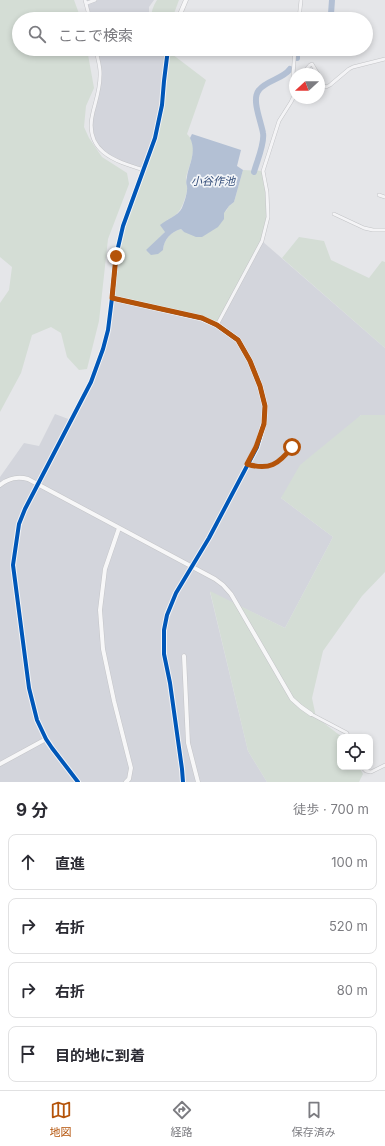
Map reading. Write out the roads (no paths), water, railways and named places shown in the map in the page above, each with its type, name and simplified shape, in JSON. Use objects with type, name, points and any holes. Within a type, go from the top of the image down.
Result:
[{"type":"street","points":[[88,12],[86,1],[96,0]]},
{"type":"street","points":[[181,12],[186,0]]},
{"type":"street","points":[[299,12],[301,0]]},
{"type":"street","points":[[97,56],[101,75],[99,90],[90,126],[94,142],[104,154],[121,163],[144,170]]},
{"type":"street","points":[[78,782],[46,739],[37,720],[29,688],[13,565],[19,524],[25,509],[92,382],[108,330],[116,256],[123,226],[155,138],[167,56]]},
{"type":"street","points":[[294,68],[295,56]]},
{"type":"street","points":[[325,86],[330,85],[353,67],[385,59]]},
{"type":"street","points":[[307,68],[312,64],[314,68]]},
{"type":"street","points":[[217,325],[262,241],[268,217],[267,192],[263,171],[279,121],[291,104]]},
{"type":"street","points":[[379,195],[385,197]]},
{"type":"street","points":[[334,214],[364,228],[385,230]]},
{"type":"street","points":[[112,298],[202,318],[217,325],[238,340],[250,361],[260,386],[265,406],[264,424],[256,447],[209,538],[174,599],[167,615],[164,630],[164,654],[170,683],[183,782]]},
{"type":"street","points":[[247,464],[256,467],[266,467],[275,464],[283,459],[292,447]]},
{"type":"street","points":[[0,485],[9,479],[21,477],[28,479],[215,579],[231,594],[292,699],[311,714],[347,734]]},
{"type":"street","points":[[119,528],[104,569],[100,610],[103,650],[131,768],[129,779],[126,782]]},
{"type":"street","points":[[184,656],[188,743],[198,782]]},
{"type":"street","points":[[0,764],[46,739]]},
{"type":"street","points":[[179,744],[188,743]]},
{"type":"street","points":[[365,770],[371,772],[385,765]]},
{"type":"water","name":"小谷作池","points":[[192,134],[241,150],[237,166],[243,170],[234,202],[224,213],[224,219],[218,227],[202,237],[196,237],[184,232],[181,229],[177,230],[166,239],[163,250],[158,254],[151,255],[146,250],[165,232],[160,225],[178,213],[184,203],[187,191],[186,180],[193,153],[190,138]]},
{"type":"waterway","points":[[331,12],[332,0]]},
{"type":"waterway","points":[[254,172],[262,147],[263,137],[256,104],[257,94],[262,87],[289,70]]}]
